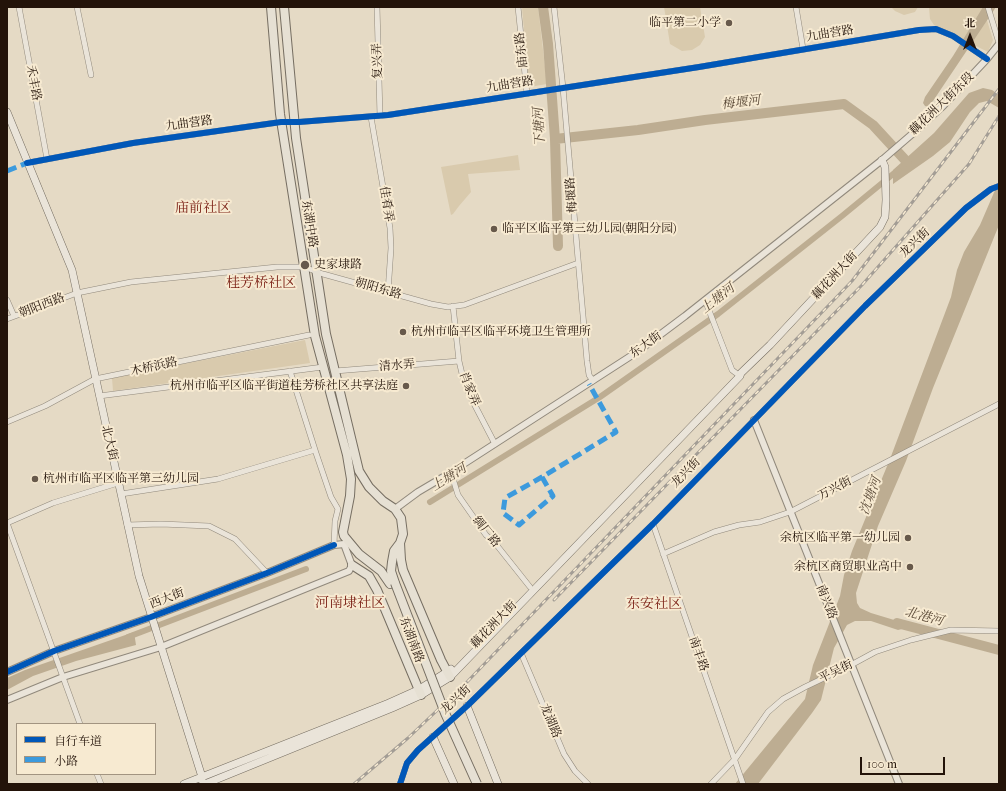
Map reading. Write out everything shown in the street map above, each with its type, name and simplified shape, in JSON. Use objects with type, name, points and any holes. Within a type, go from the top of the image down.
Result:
[{"type":"main road","name":"东湖中路","points":[[271,7],[282,122],[315,336],[347,455],[350,479],[350,496],[343,532],[346,542]]},
{"type":"main road","name":"东湖中路","points":[[284,7],[294,122],[326,334],[359,471],[369,487],[383,501],[395,509]]},
{"type":"main road","name":"北大街","points":[[7,112],[72,270],[138,576],[205,782]]},
{"type":"main road","name":"藕花洲大街","points":[[449,674],[530,587],[770,345],[880,227],[885,217],[886,193],[885,167],[882,160]]},
{"type":"main road","name":"藕花洲大街","points":[[184,784],[205,782],[389,703],[419,692],[449,674],[740,374]]},
{"type":"main road","points":[[395,509],[401,518],[403,534],[400,543],[403,570],[441,660],[449,674]]},
{"type":"main road","name":"东湖南路","points":[[346,542],[381,571],[392,583],[445,713],[477,784]]},
{"type":"main road","name":"东湖南路","points":[[400,543],[394,551],[391,571],[392,583],[434,698],[471,784]]},
{"type":"main road","points":[[350,568],[369,576],[377,590],[419,692]]},
{"type":"main road","points":[[467,706],[498,784]]},
{"type":"main road","points":[[433,737],[454,784]]},
{"type":"street","name":"禾丰路","points":[[19,7],[47,159]]},
{"type":"street","points":[[77,7],[91,75]]},
{"type":"street","name":"复兴弄","points":[[377,7],[380,116]]},
{"type":"street","name":"庙东路","points":[[518,7],[528,93]]},
{"type":"street","name":"梅堰路","points":[[554,7],[566,116],[588,375],[593,381]]},
{"type":"street","points":[[796,7],[803,50]]},
{"type":"street","points":[[988,7],[999,44]]},
{"type":"street","name":"九曲营路","points":[[27,162],[133,143],[282,122],[380,116],[803,50],[919,30],[936,29],[952,36],[987,60]]},
{"type":"street","name":"藕花洲大街东段","points":[[882,160],[943,106],[987,60],[999,44]]},
{"type":"street","name":"佳肴弄","points":[[371,117],[390,228],[391,248],[388,292]]},
{"type":"street","name":"东大街","points":[[395,509],[418,492],[637,352],[882,160]]},
{"type":"street","name":"龙兴街","points":[[400,784],[407,763],[418,750],[467,706],[653,524],[865,306],[966,208],[990,189],[999,186]]},
{"type":"street","name":"朝阳东路","points":[[77,293],[139,281],[277,267],[304,267],[431,304],[454,306],[464,305],[480,300],[578,263]]},
{"type":"street","name":"朝阳西路","points":[[7,319],[77,293]]},
{"type":"street","points":[[7,300],[14,316]]},
{"type":"street","points":[[705,300],[732,370],[740,374]]},
{"type":"street","name":"肖家弄","points":[[454,306],[459,362],[463,378],[470,396],[495,444]]},
{"type":"street","name":"木桥浜路","points":[[7,422],[45,406],[95,379],[309,335]]},
{"type":"street","name":"清水弄","points":[[335,371],[459,362]]},
{"type":"street","points":[[99,396],[323,367]]},
{"type":"street","points":[[290,371],[315,450],[331,496],[338,510],[335,520],[334,545]]},
{"type":"street","name":"万兴街","points":[[663,554],[714,532],[739,525],[760,522],[790,512],[880,464],[999,404]]},
{"type":"street","name":"南兴路","points":[[754,420],[899,784]]},
{"type":"street","points":[[121,494],[218,479],[315,450]]},
{"type":"street","name":"绸厂路","points":[[451,472],[458,495],[486,535],[495,543],[530,587]]},
{"type":"street","points":[[80,723],[7,523],[53,503],[118,483]]},
{"type":"street","points":[[128,525],[161,524],[209,526],[235,539],[267,573]]},
{"type":"street","name":"南丰路","points":[[653,524],[743,784]]},
{"type":"street","points":[[7,700],[63,677],[161,647],[350,568],[346,542]]},
{"type":"street","name":"西大街","points":[[7,672],[54,651],[151,617],[267,573],[334,545],[346,542]]},
{"type":"street","name":"平吴街","points":[[711,784],[735,759],[768,712],[783,699],[805,687],[875,652],[916,639],[961,629],[999,630]]},
{"type":"street","name":"龙湖路","points":[[521,653],[564,754],[575,771],[588,784]]},
{"type":"shaded area","points":[[522,7],[538,7],[547,84],[529,87]]},
{"type":"shaded area","points":[[664,7],[700,7],[705,37],[700,45],[692,50],[682,51],[670,44]]},
{"type":"shaded area","points":[[891,7],[918,7],[915,12],[904,15],[895,11]]},
{"type":"shaded area","points":[[929,7],[983,7],[993,40],[988,52],[934,25],[930,19]]},
{"type":"shaded area","points":[[983,7],[996,7],[933,101],[928,107],[925,106],[923,103],[925,97],[953,56]]},
{"type":"shaded area","points":[[983,88],[992,90],[999,95],[999,108],[987,101],[979,103],[970,112],[950,142],[893,184],[893,170],[934,133],[969,93]]},
{"type":"shaded area","points":[[518,155],[520,170],[468,174],[471,192],[451,215],[441,167]]},
{"type":"shaded area","points":[[999,181],[999,225],[933,388],[906,461],[878,526],[856,593],[857,603],[860,608],[871,613],[914,626],[898,630],[871,621],[855,621],[847,625],[834,648],[821,700],[812,713],[758,784],[735,784],[805,699],[813,665],[840,596],[844,575],[852,551],[890,459],[951,297],[957,270],[964,252],[980,225]]},
{"type":"shaded area","points":[[305,340],[310,363],[113,391],[112,378]]},
{"type":"shaded area","points":[[134,632],[136,645],[76,661],[33,676],[7,690],[7,678],[25,670]]},
{"type":"waterway","name":"下塘河","points":[[543,7],[548,44],[555,139],[558,246]]},
{"type":"waterway","name":"梅堰河","points":[[555,139],[844,104],[873,125],[907,162]]},
{"type":"waterway","name":"上塘河","points":[[430,502],[600,397],[718,314],[898,170]]},
{"type":"waterway","name":"上塘河","points":[[128,637],[306,569]]},
{"type":"waterway","name":"北港河","points":[[897,623],[999,650]]},
{"type":"railway","points":[[354,784],[408,738],[467,682],[852,281],[999,89]]},
{"type":"railway","points":[[554,600],[862,285],[969,164],[999,116]]},
{"type":"marked path","points":[[7,171],[27,163]]},
{"type":"marked path","points":[[542,477],[553,496],[519,525],[503,513],[505,498],[616,432],[589,384]]},
{"type":"cycle path","points":[[27,163],[133,143],[281,122],[388,115],[699,67],[919,30],[936,29],[953,36],[987,59]]},
{"type":"cycle path","points":[[400,784],[407,763],[418,750],[467,706],[653,524],[865,306],[966,208],[991,189],[999,186]]},
{"type":"cycle path","points":[[7,672],[54,651],[151,617],[267,573],[334,545]]},
{"type":"place","name":"临平第二小学","points":[[729,23]]},
{"type":"place","name":"临平区临平第三幼儿园(朝阳分园)","points":[[494,229]]},
{"type":"place","name":"史家埭路","points":[[305,265]]},
{"type":"place","name":"杭州市临平区临平环境卫生管理所","points":[[403,332]]},
{"type":"place","name":"杭州市临平区临平街道桂芳桥社区共享法庭","points":[[406,386]]},
{"type":"place","name":"杭州市临平区临平第三幼儿园","points":[[35,479]]},
{"type":"place","name":"余杭区临平第一幼儿园","points":[[908,538]]},
{"type":"place","name":"余杭区商贸职业高中","points":[[910,567]]},
{"type":"district","name":"庙前社区","points":[[203,209]]},
{"type":"district","name":"桂芳桥社区","points":[[261,284]]},
{"type":"district","name":"河南埭社区","points":[[350,604]]},
{"type":"district","name":"东安社区","points":[[654,605]]},
{"type":"water label","name":"沈塘河","points":[[871,496]]}]
